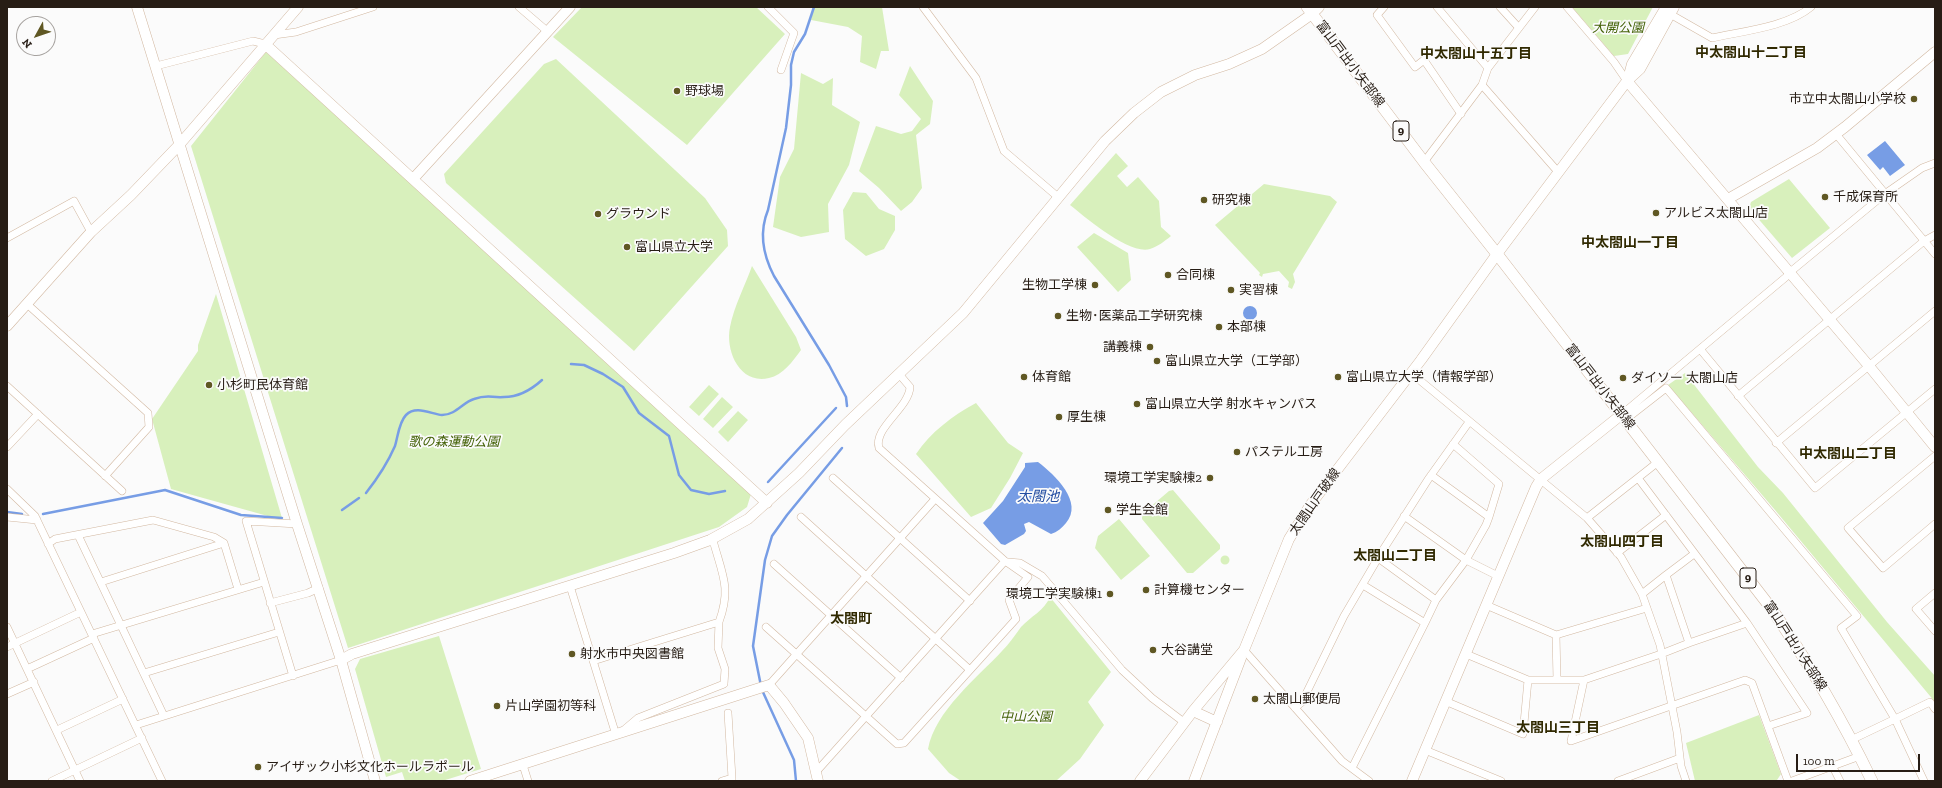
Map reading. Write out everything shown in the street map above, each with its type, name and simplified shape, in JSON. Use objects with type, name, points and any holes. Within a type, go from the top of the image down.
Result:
[{"type":"main road","name":"富山戸出小矢部線","points":[[1313,9],[1424,162],[1497,254],[1780,621],[1802,652],[1860,756],[1872,781]]},
{"type":"street","points":[[137,7],[297,524],[319,588],[375,781]]},
{"type":"street","points":[[7,326],[91,232],[131,195],[179,145],[298,7]]},
{"type":"street","points":[[274,35],[296,32],[373,7]]},
{"type":"street","points":[[520,7],[547,31]]},
{"type":"street","points":[[413,179],[570,7]]},
{"type":"street","points":[[768,7],[794,33],[781,70]]},
{"type":"street","points":[[923,7],[976,78],[1004,151],[1058,197]]},
{"type":"street","points":[[1384,7],[1377,15],[1391,36],[1415,67],[1424,60],[1461,114]]},
{"type":"street","points":[[1437,7],[1488,68]]},
{"type":"street","points":[[1500,7],[1519,28]]},
{"type":"street","points":[[1424,162],[1482,86],[1488,68],[1536,7]]},
{"type":"street","points":[[1567,7],[1614,62],[1627,81],[1869,366],[1935,447]]},
{"type":"street","points":[[1670,9],[1712,38],[1785,21],[1805,12],[1811,7]]},
{"type":"street","points":[[136,724],[293,676],[341,660],[352,654],[570,586],[710,540],[748,519],[767,503],[963,313],[1105,141],[1134,113],[1161,92],[1195,75],[1229,64],[1262,49],[1313,9]]},
{"type":"street","name":"太閤山戸破線","points":[[1140,781],[1193,711],[1244,650],[1278,567],[1297,527],[1311,504],[1411,373],[1497,254],[1627,81],[1632,64],[1670,9]]},
{"type":"street","points":[[156,66],[253,41],[265,44],[767,503]]},
{"type":"street","points":[[1728,199],[1784,168],[1836,134],[1935,52]]},
{"type":"street","points":[[1482,86],[1559,173]]},
{"type":"street","points":[[1836,134],[1935,254]]},
{"type":"street","points":[[1623,418],[1700,349],[1886,193],[1922,168],[1935,163]]},
{"type":"street","points":[[7,238],[74,201],[91,232]]},
{"type":"street","points":[[1738,396],[1830,321],[1924,241],[1935,235]]},
{"type":"street","points":[[27,304],[148,413],[149,427],[106,476]]},
{"type":"street","points":[[1776,443],[1935,311]]},
{"type":"street","points":[[1700,349],[1776,443],[1815,488],[1935,389]]},
{"type":"street","points":[[1411,373],[1587,518],[1617,553],[1642,594],[1661,654],[1672,705],[1680,758],[1686,781]]},
{"type":"street","points":[[766,627],[868,716],[897,744],[904,743],[1016,619],[1009,600],[1028,578],[1005,561],[879,448],[878,442],[881,434],[909,395],[910,387],[899,374]]},
{"type":"street","points":[[7,386],[122,491]]},
{"type":"street","points":[[1412,781],[1536,487],[1541,479],[1666,388],[1857,616],[1842,628],[1895,719],[1924,781]]},
{"type":"street","points":[[7,447],[38,414]]},
{"type":"street","points":[[1295,708],[1302,702],[1344,616],[1378,558],[1431,475],[1469,422]]},
{"type":"street","points":[[1352,768],[1436,600],[1466,560],[1489,517],[1499,484],[1453,444]]},
{"type":"street","points":[[1935,456],[1848,528],[1883,568],[1935,524]]},
{"type":"street","points":[[1587,518],[1658,462]]},
{"type":"street","points":[[1431,475],[1489,517]]},
{"type":"street","points":[[833,478],[970,601]]},
{"type":"street","points":[[1638,478],[1747,623],[1807,713],[1768,726]]},
{"type":"street","points":[[7,489],[36,520],[136,724],[162,781]]},
{"type":"street","points":[[470,781],[764,687],[798,654],[935,499]]},
{"type":"street","points":[[1617,553],[1666,514]]},
{"type":"street","points":[[1404,516],[1466,560],[1498,576]]},
{"type":"street","points":[[7,517],[36,520]]},
{"type":"street","points":[[802,517],[866,577],[970,670]]},
{"type":"street","points":[[48,544],[54,539],[153,520],[214,537],[224,544],[238,589]]},
{"type":"street","points":[[293,676],[246,521],[297,524]]},
{"type":"street","points":[[78,535],[164,716]]},
{"type":"street","points":[[619,734],[638,718],[724,684],[725,669],[718,648],[719,622],[724,608],[726,588],[714,544],[710,540]]},
{"type":"street","points":[[100,582],[224,544]]},
{"type":"street","points":[[1642,594],[1694,554]]},
{"type":"street","points":[[1378,558],[1436,600]]},
{"type":"street","points":[[817,777],[901,678],[1005,561]]},
{"type":"street","points":[[1005,561],[1020,563],[1042,576],[1122,670],[1152,698],[1184,723]]},
{"type":"street","points":[[774,564],[901,678]]},
{"type":"street","points":[[1666,575],[1689,643]]},
{"type":"street","points":[[27,669],[93,636],[121,624],[264,582]]},
{"type":"street","points":[[1362,585],[1425,623]]},
{"type":"street","points":[[570,586],[593,661],[619,734]]},
{"type":"street","points":[[270,604],[308,593],[319,588]]},
{"type":"street","points":[[1935,593],[1916,609],[1935,631]]},
{"type":"street","points":[[1486,605],[1556,635],[1647,608]]},
{"type":"street","points":[[7,647],[81,612]]},
{"type":"street","points":[[593,661],[719,622]]},
{"type":"street","points":[[1466,654],[1528,680],[1584,680],[1747,623]]},
{"type":"street","points":[[7,627],[80,781]]},
{"type":"street","points":[[144,673],[279,632]]},
{"type":"street","points":[[1556,635],[1557,680]]},
{"type":"street","points":[[1194,781],[1244,650],[1342,760],[1369,781]]},
{"type":"street","points":[[1445,701],[1523,734],[1528,680]]},
{"type":"street","points":[[1584,680],[1571,741],[1745,680],[1752,683],[1788,781]]},
{"type":"street","points":[[7,694],[34,682]]},
{"type":"street","points":[[764,687],[784,703],[808,738],[817,777]]},
{"type":"street","points":[[57,730],[123,699]]},
{"type":"street","points":[[1851,740],[1930,702],[1935,709]]},
{"type":"street","points":[[1193,711],[1216,722]]},
{"type":"street","points":[[722,781],[732,780],[728,713]]},
{"type":"street","points":[[52,781],[142,738]]},
{"type":"street","points":[[1425,750],[1501,781]]},
{"type":"street","points":[[1792,781],[1860,756]]},
{"type":"street","points":[[1618,781],[1680,758]]},
{"type":"street","points":[[523,765],[528,781]]},
{"type":"street","points":[[1833,767],[1840,781]]},
{"type":"green space","name":"野球場","points":[[582,7],[756,7],[785,34],[687,145],[553,37]]},
{"type":"green space","points":[[814,7],[882,7],[889,51],[881,51],[876,69],[860,62],[862,36],[848,27],[811,20]]},
{"type":"green space","name":"大開公園","points":[[1572,7],[1653,7],[1628,54],[1614,56]]},
{"type":"green space","name":"歌の森運動公園","points":[[266,52],[634,385],[751,494],[747,507],[719,527],[348,648],[191,146]]},
{"type":"green space","name":"グラウンド","points":[[556,59],[705,198],[727,230],[728,246],[634,351],[446,183],[444,174],[544,64]]},
{"type":"green space","points":[[910,66],[933,101],[930,124],[916,135],[922,188],[912,202],[901,211],[879,188],[859,171],[876,126],[901,134],[912,131],[921,119],[899,95]]},
{"type":"green space","points":[[801,73],[823,84],[833,78],[832,105],[860,122],[849,165],[828,204],[829,232],[801,237],[773,227],[780,177],[794,149]]},
{"type":"green space","points":[[1116,153],[1128,166],[1117,176],[1127,187],[1138,177],[1159,201],[1161,227],[1171,236],[1153,248],[1141,249],[1119,241],[1096,226],[1070,205]]},
{"type":"green space","points":[[1789,179],[1830,228],[1792,258],[1749,208],[1751,202]]},
{"type":"green space","points":[[1264,184],[1330,196],[1337,202],[1293,274],[1295,282],[1292,289],[1288,287],[1289,282],[1279,271],[1263,274],[1262,277],[1259,275],[1260,273],[1215,225]]},
{"type":"green space","points":[[853,192],[866,193],[879,209],[895,216],[895,230],[884,249],[866,256],[845,239],[843,210]]},
{"type":"green space","points":[[1094,233],[1128,253],[1131,280],[1118,292],[1077,247]]},
{"type":"green space","points":[[752,266],[796,337],[801,350],[783,371],[769,378],[759,379],[750,376],[743,371],[732,356],[730,346],[729,336],[732,319]]},
{"type":"green space","name":"小杉町民体育館","points":[[216,294],[282,520],[171,489],[152,419],[198,351],[198,345]]},
{"type":"green space","points":[[1685,373],[1758,467],[1783,493],[1887,622],[1935,676],[1935,702],[1775,510],[1668,385]]},
{"type":"green space","points":[[709,385],[719,394],[699,416],[689,407]]},
{"type":"green space","points":[[722,397],[733,407],[713,428],[703,419]]},
{"type":"green space","points":[[976,403],[1008,443],[1023,453],[1010,478],[991,508],[971,517],[916,454],[928,439],[943,425]]},
{"type":"green space","points":[[738,411],[748,420],[728,442],[718,432]]},
{"type":"green space","points":[[1173,490],[1220,545],[1220,549],[1193,573],[1187,573],[1142,519],[1142,514],[1169,491]]},
{"type":"green space","points":[[1119,519],[1150,556],[1121,580],[1095,548],[1098,536]]},
{"type":"green space","points":[[1225,555],[1230,560],[1225,565],[1220,560]]},
{"type":"green space","name":"中山公園","points":[[1050,597],[1111,672],[1088,702],[1104,725],[1080,759],[1056,781],[961,781],[949,773],[928,749],[932,735],[939,721],[958,696],[1005,648],[1021,627],[1041,610]]},
{"type":"green space","points":[[439,636],[481,769],[442,781],[405,781],[402,772],[386,777],[355,669],[360,659]]},
{"type":"green space","points":[[1759,715],[1781,774],[1777,780],[1695,781],[1686,743]]},
{"type":"water","points":[[1885,141],[1905,165],[1890,176],[1883,167],[1880,170],[1867,155]]},
{"type":"water","points":[[1250,306],[1255,308],[1257,313],[1255,318],[1250,320],[1245,318],[1243,313],[1245,308]]},
{"type":"water","name":"太閤池","points":[[1038,462],[1059,481],[1070,498],[1072,506],[1071,515],[1063,527],[1051,534],[1029,522],[1024,524],[1026,531],[1024,534],[1005,545],[1001,544],[983,523],[1003,501],[1025,467],[1025,463]]},
{"type":"waterway","points":[[814,7],[805,34],[794,52],[791,65],[791,85],[786,128],[765,218],[763,235],[765,252],[770,268],[829,365],[846,397],[847,406]]},
{"type":"waterway","points":[[571,364],[584,365],[603,374],[623,387],[639,413],[669,436],[679,475],[691,490],[709,494],[725,491]]},
{"type":"waterway","points":[[366,493],[389,458],[395,446],[402,421],[410,412],[419,410],[442,415],[447,414],[455,411],[470,401],[486,396],[515,396],[529,390],[542,380]]},
{"type":"waterway","points":[[768,482],[836,408]]},
{"type":"waterway","points":[[761,686],[753,646],[765,560],[772,536],[787,515],[842,448]]},
{"type":"waterway","points":[[43,514],[165,490],[241,515],[282,518]]},
{"type":"waterway","points":[[342,510],[359,498]]},
{"type":"waterway","points":[[7,512],[22,514]]},
{"type":"waterway","points":[[762,690],[794,760],[796,781]]},
{"type":"place","name":"野球場","points":[[677,91]]},
{"type":"place","name":"市立中太閤山小学校","points":[[1914,99]]},
{"type":"place","name":"千成保育所","points":[[1825,197]]},
{"type":"place","name":"研究棟","points":[[1204,200]]},
{"type":"place","name":"アルビス太閤山店","points":[[1656,213]]},
{"type":"place","name":"グラウンド","points":[[598,214]]},
{"type":"place","name":"富山県立大学","points":[[627,247]]},
{"type":"place","name":"合同棟","points":[[1168,275]]},
{"type":"place","name":"生物工学棟","points":[[1095,285]]},
{"type":"place","name":"実習棟","points":[[1231,290]]},
{"type":"place","name":"生物･医薬品工学研究棟","points":[[1058,316]]},
{"type":"place","name":"本部棟","points":[[1219,327]]},
{"type":"place","name":"講義棟","points":[[1150,347]]},
{"type":"place","name":"富山県立大学（工学部）","points":[[1157,361]]},
{"type":"place","name":"体育館","points":[[1024,377]]},
{"type":"place","name":"富山県立大学（情報学部）","points":[[1338,377]]},
{"type":"place","name":"ダイソー 太閤山店","points":[[1623,378]]},
{"type":"place","name":"小杉町民体育館","points":[[209,385]]},
{"type":"place","name":"富山県立大学 射水キャンパス","points":[[1137,404]]},
{"type":"place","name":"厚生棟","points":[[1059,417]]},
{"type":"place","name":"パステル工房","points":[[1237,452]]},
{"type":"place","name":"環境工学実験棟2","points":[[1210,478]]},
{"type":"place","name":"学生会館","points":[[1108,510]]},
{"type":"place","name":"計算機センター","points":[[1146,590]]},
{"type":"place","name":"環境工学実験棟1","points":[[1110,594]]},
{"type":"place","name":"大谷講堂","points":[[1153,650]]},
{"type":"place","name":"射水市中央図書館","points":[[572,654]]},
{"type":"place","name":"太閤山郵便局","points":[[1255,699]]},
{"type":"place","name":"片山学園初等科","points":[[497,706]]},
{"type":"place","name":"アイザック小杉文化ホールラポール","points":[[258,767]]},
{"type":"district","name":"中太閤山十二丁目","points":[[1751,53]]},
{"type":"district","name":"中太閤山十五丁目","points":[[1476,54]]},
{"type":"district","name":"中太閤山一丁目","points":[[1630,243]]},
{"type":"district","name":"中太閤山二丁目","points":[[1848,454]]},
{"type":"district","name":"太閤山四丁目","points":[[1622,542]]},
{"type":"district","name":"太閤山二丁目","points":[[1395,556]]},
{"type":"district","name":"太閤町","points":[[851,619]]},
{"type":"district","name":"太閤山三丁目","points":[[1558,728]]}]
